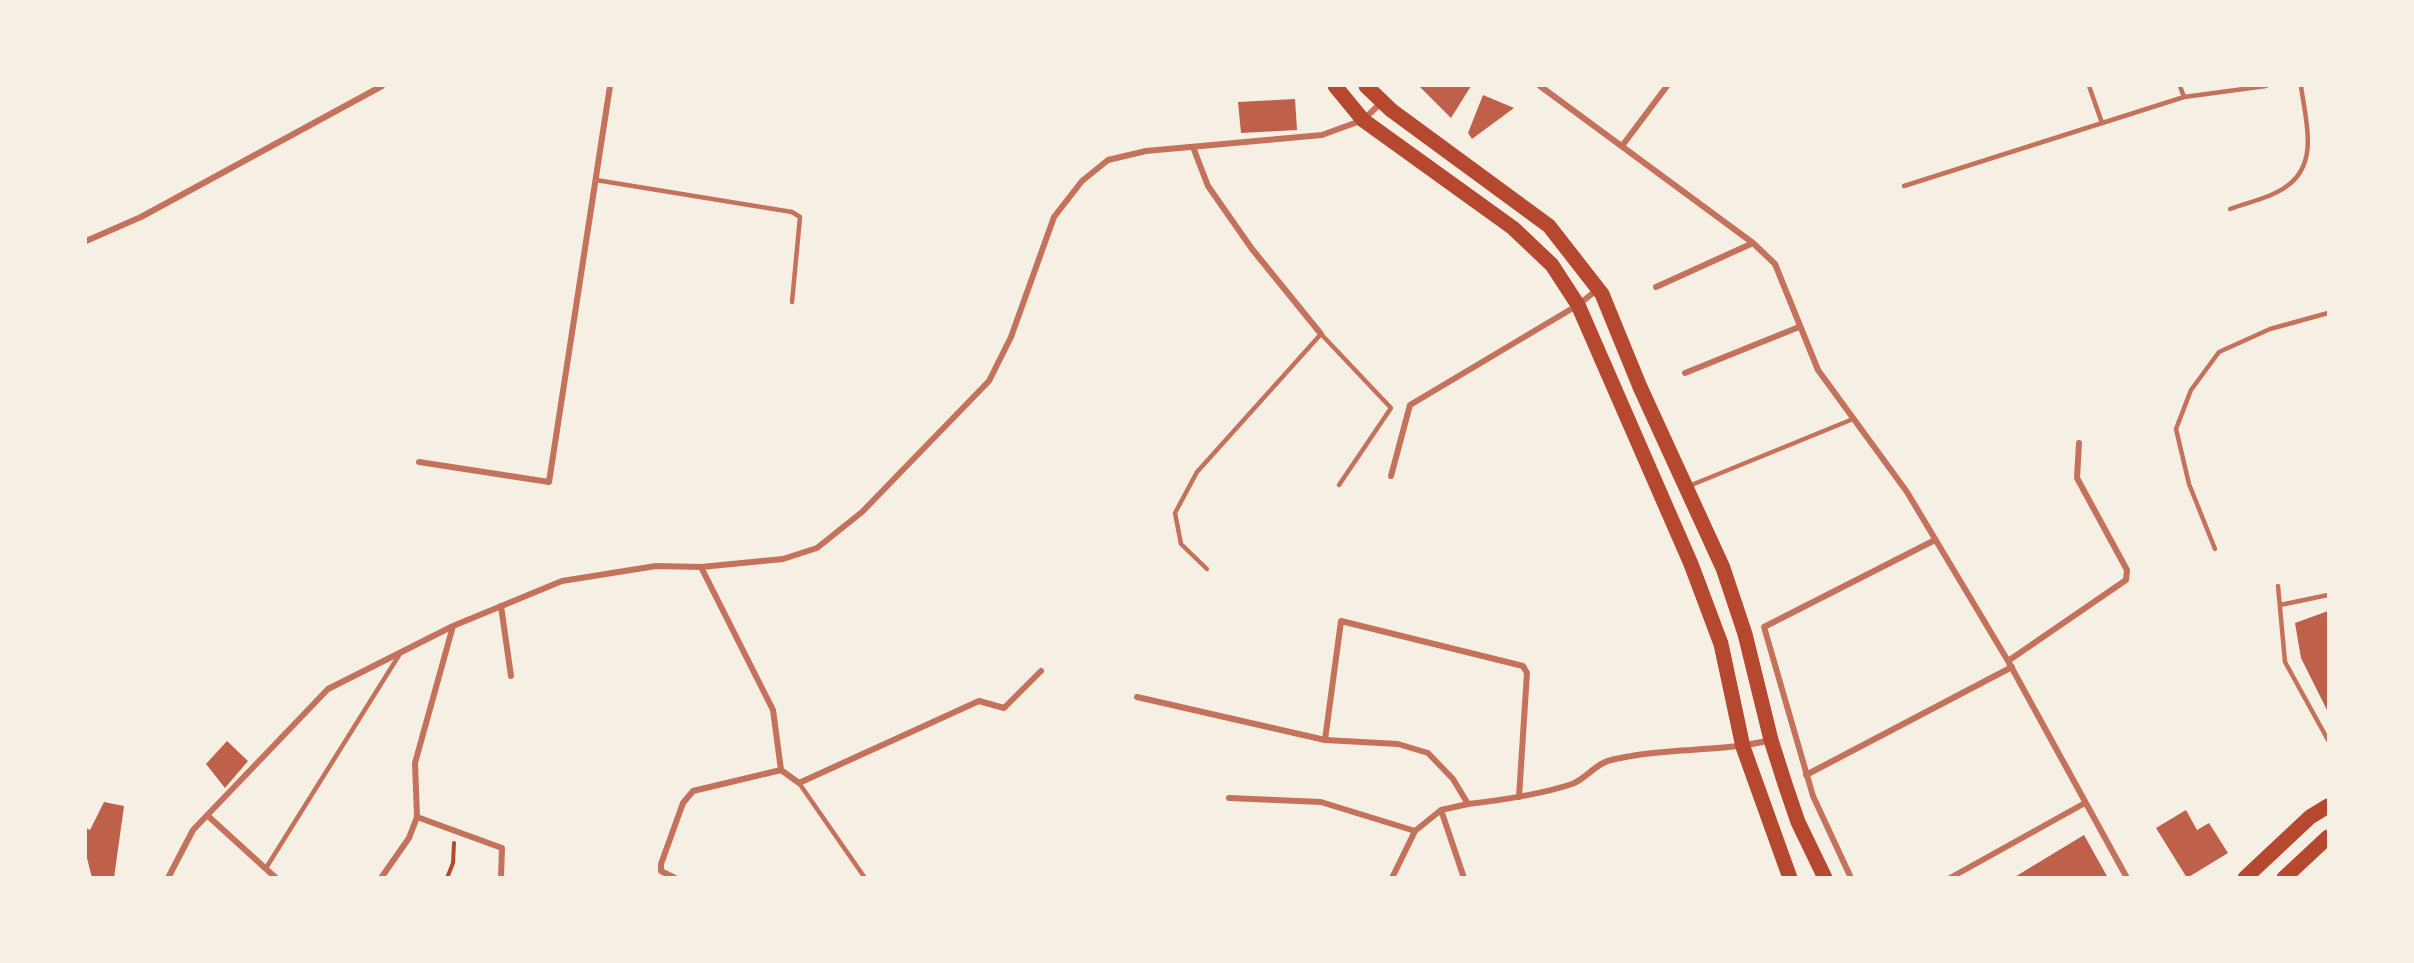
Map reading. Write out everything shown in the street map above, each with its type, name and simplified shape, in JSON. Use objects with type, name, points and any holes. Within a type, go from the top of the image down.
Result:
[{"type":"main road","points":[[1335,86],[1363,120],[1513,228],[1535,247],[1552,265],[1578,305],[1691,564],[1721,644],[1743,747],[1790,878]]},
{"type":"main road","points":[[1366,86],[1382,102],[1549,226],[1598,289],[1723,568],[1745,634],[1771,740],[1798,822],[1825,878]]},
{"type":"main road","points":[[1617,397],[1640,387]]},
{"type":"main road","points":[[1669,514],[1693,504]]},
{"type":"main road","points":[[2245,878],[2310,817],[2328,806]]},
{"type":"main road","points":[[2284,878],[2328,837]]},
{"type":"street","points":[[86,241],[141,218],[382,86]]},
{"type":"street","points":[[419,462],[549,482],[610,86]]},
{"type":"street","points":[[1540,86],[1752,243],[1775,264],[1818,370],[1907,492],[2012,667],[2127,878]]},
{"type":"street","points":[[1622,146],[1667,86]]},
{"type":"street","points":[[168,878],[193,830],[328,689],[453,626],[562,581],[656,566],[701,567],[783,559],[817,548],[862,512],[989,381],[1011,337],[1054,217],[1082,180],[1108,160],[1146,152],[1322,135],[1363,120],[1382,102]]},
{"type":"street","points":[[1193,147],[1208,186],[1252,249],[1321,334]]},
{"type":"street","points":[[1656,287],[1752,243]]},
{"type":"street","points":[[1391,476],[1410,405],[1578,305],[1598,289]]},
{"type":"street","points":[[1685,373],[1799,327]]},
{"type":"street","points":[[2008,661],[2126,580],[2127,570],[2077,478],[2079,443]]},
{"type":"street","points":[[1851,878],[1812,796],[1764,627],[1935,540]]},
{"type":"street","points":[[701,567],[773,710],[781,770],[799,783],[979,701],[1004,708],[1041,671]]},
{"type":"street","points":[[501,606],[511,676]]},
{"type":"street","points":[[1325,740],[1341,621],[1523,666],[1527,673],[1519,797]]},
{"type":"street","points":[[381,878],[409,838],[417,817],[415,763],[453,626]]},
{"type":"street","points":[[1806,775],[2012,667]]},
{"type":"street","points":[[1137,696],[1325,740],[1398,744],[1428,753],[1453,779],[1468,804]]},
{"type":"street","points":[[1392,878],[1415,831],[1442,810],[1519,797],[1574,783],[1607,760],[1650,752],[1743,747],[1771,740]]},
{"type":"street","points":[[675,878],[661,871],[661,864],[683,803],[693,791],[781,770]]},
{"type":"street","points":[[1229,798],[1321,802],[1415,831]]},
{"type":"street","points":[[1950,878],[2085,803]]},
{"type":"street","points":[[1442,810],[1464,878]]},
{"type":"street","points":[[208,816],[276,878]]},
{"type":"street","points":[[417,817],[502,848],[501,878]]},
{"type":"lane","points":[[2088,86],[2102,123]]},
{"type":"lane","points":[[2180,86],[2184,97]]},
{"type":"lane","points":[[1904,186],[2184,97],[2266,86]]},
{"type":"lane","points":[[2230,209],[2277,192],[2289,185],[2303,165],[2309,143],[2301,86]]},
{"type":"lane","points":[[596,180],[792,212],[800,217],[792,302]]},
{"type":"lane","points":[[2215,549],[2188,484],[2176,429],[2191,390],[2219,352],[2270,329],[2328,313]]},
{"type":"lane","points":[[1208,569],[1181,544],[1175,513],[1197,472],[1321,334],[1391,408],[1339,485]]},
{"type":"lane","points":[[1686,487],[1853,419]]},
{"type":"lane","points":[[2278,586],[2285,662],[2328,740]]},
{"type":"lane","points":[[2280,605],[2328,595]]},
{"type":"lane","points":[[266,868],[401,652]]},
{"type":"lane","points":[[799,783],[865,878]]},
{"type":"path","points":[[447,878],[453,863],[455,831]]},
{"type":"building","points":[[1419,86],[1471,86],[1451,118]]},
{"type":"building","points":[[1483,95],[1514,108],[1472,139],[1468,133]]},
{"type":"building","points":[[1295,99],[1297,130],[1241,133],[1238,102]]},
{"type":"building","points":[[2328,611],[2328,712],[2301,658],[2295,623]]},
{"type":"building","points":[[227,741],[248,761],[225,788],[206,764]]},
{"type":"building","points":[[104,802],[124,806],[114,878],[92,878],[86,854],[86,828],[90,830]]},
{"type":"building","points":[[2186,810],[2197,830],[2209,823],[2228,853],[2187,878],[2156,828]]},
{"type":"building","points":[[2084,835],[2108,878],[2013,878]]}]
